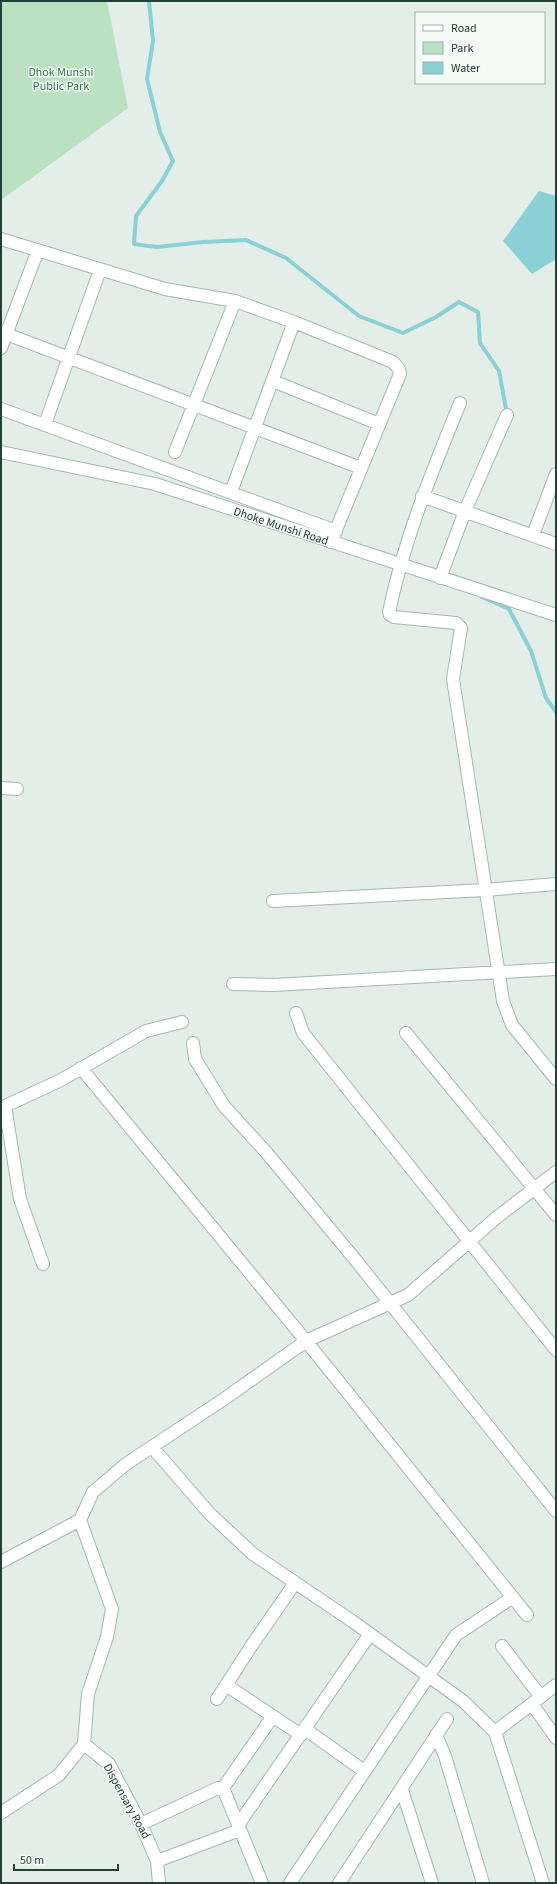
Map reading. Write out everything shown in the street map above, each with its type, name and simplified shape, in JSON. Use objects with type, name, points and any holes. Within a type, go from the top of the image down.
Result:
[{"type":"street","points":[[1,239],[165,290],[235,301],[294,322],[393,362],[400,374],[333,537],[231,492],[1,408]]},
{"type":"street","points":[[1,348],[4,333],[38,250]]},
{"type":"street","points":[[45,424],[100,270]]},
{"type":"street","points":[[175,452],[192,404],[235,301]]},
{"type":"street","points":[[231,492],[256,428],[294,322]]},
{"type":"street","points":[[4,333],[68,359],[361,468]]},
{"type":"street","points":[[272,381],[379,424]]},
{"type":"street","points":[[460,403],[422,496],[400,565],[390,615],[394,617],[456,623],[461,628],[453,679],[503,1001],[512,1025],[556,1079]]},
{"type":"street","points":[[440,578],[466,511],[507,415]]},
{"type":"street","name":"Dhoke Munshi Road","points":[[1,452],[155,484],[333,537],[400,565],[556,615]]},
{"type":"street","points":[[533,535],[556,474]]},
{"type":"street","points":[[422,496],[556,544]]},
{"type":"street","points":[[1,788],[17,789]]},
{"type":"street","points":[[273,901],[485,890],[556,884]]},
{"type":"street","points":[[233,984],[274,985],[556,969]]},
{"type":"street","points":[[296,1013],[303,1033],[468,1242],[556,1350]]},
{"type":"street","points":[[43,1264],[20,1199],[3,1107],[61,1080],[146,1031],[182,1022]]},
{"type":"street","points":[[406,1033],[556,1216]]},
{"type":"street","points":[[193,1043],[195,1059],[224,1106],[266,1152],[390,1303],[556,1511]]},
{"type":"street","points":[[81,1068],[306,1341],[527,1615]]},
{"type":"street","points":[[1,1562],[80,1520],[93,1492],[126,1464],[227,1397],[306,1341],[408,1295],[496,1218],[556,1172]]},
{"type":"street","points":[[152,1447],[210,1514],[253,1554],[428,1675],[463,1701],[495,1732],[543,1883]]},
{"type":"street","points":[[1,1813],[59,1775],[84,1744],[88,1694],[107,1636],[112,1609],[80,1520]]},
{"type":"street","points":[[217,1699],[295,1583]]},
{"type":"street","points":[[290,1883],[456,1635],[513,1598]]},
{"type":"street","points":[[157,1861],[239,1827],[370,1634]]},
{"type":"street","points":[[502,1646],[537,1701],[556,1738]]},
{"type":"street","points":[[226,1684],[273,1716],[303,1732],[364,1771]]},
{"type":"street","points":[[495,1732],[556,1685]]},
{"type":"street","points":[[223,1788],[273,1716]]},
{"type":"street","points":[[339,1883],[402,1790],[447,1719]]},
{"type":"street","points":[[436,1735],[445,1756],[483,1883]]},
{"type":"street","name":"Dispensary Road","points":[[84,1744],[109,1764],[141,1824],[157,1861],[159,1883]]},
{"type":"street","points":[[141,1824],[218,1788],[223,1788]]},
{"type":"street","points":[[223,1788],[262,1883]]},
{"type":"street","points":[[402,1790],[432,1883]]},
{"type":"green space","name":"Dhok Munshi Public Park","points":[[1,1],[107,1],[128,108],[1,200]]},
{"type":"water","points":[[539,191],[556,196],[556,259],[532,274],[503,241]]},
{"type":"waterway","points":[[149,1],[153,41],[147,79],[160,132],[173,161],[162,181],[136,216],[134,244],[157,247],[203,242],[246,240],[286,258],[359,316],[403,333],[436,317],[459,302],[478,312],[480,343],[499,371],[507,414]]},
{"type":"waterway","points":[[482,597],[509,609],[531,651],[546,698],[556,712]]}]
